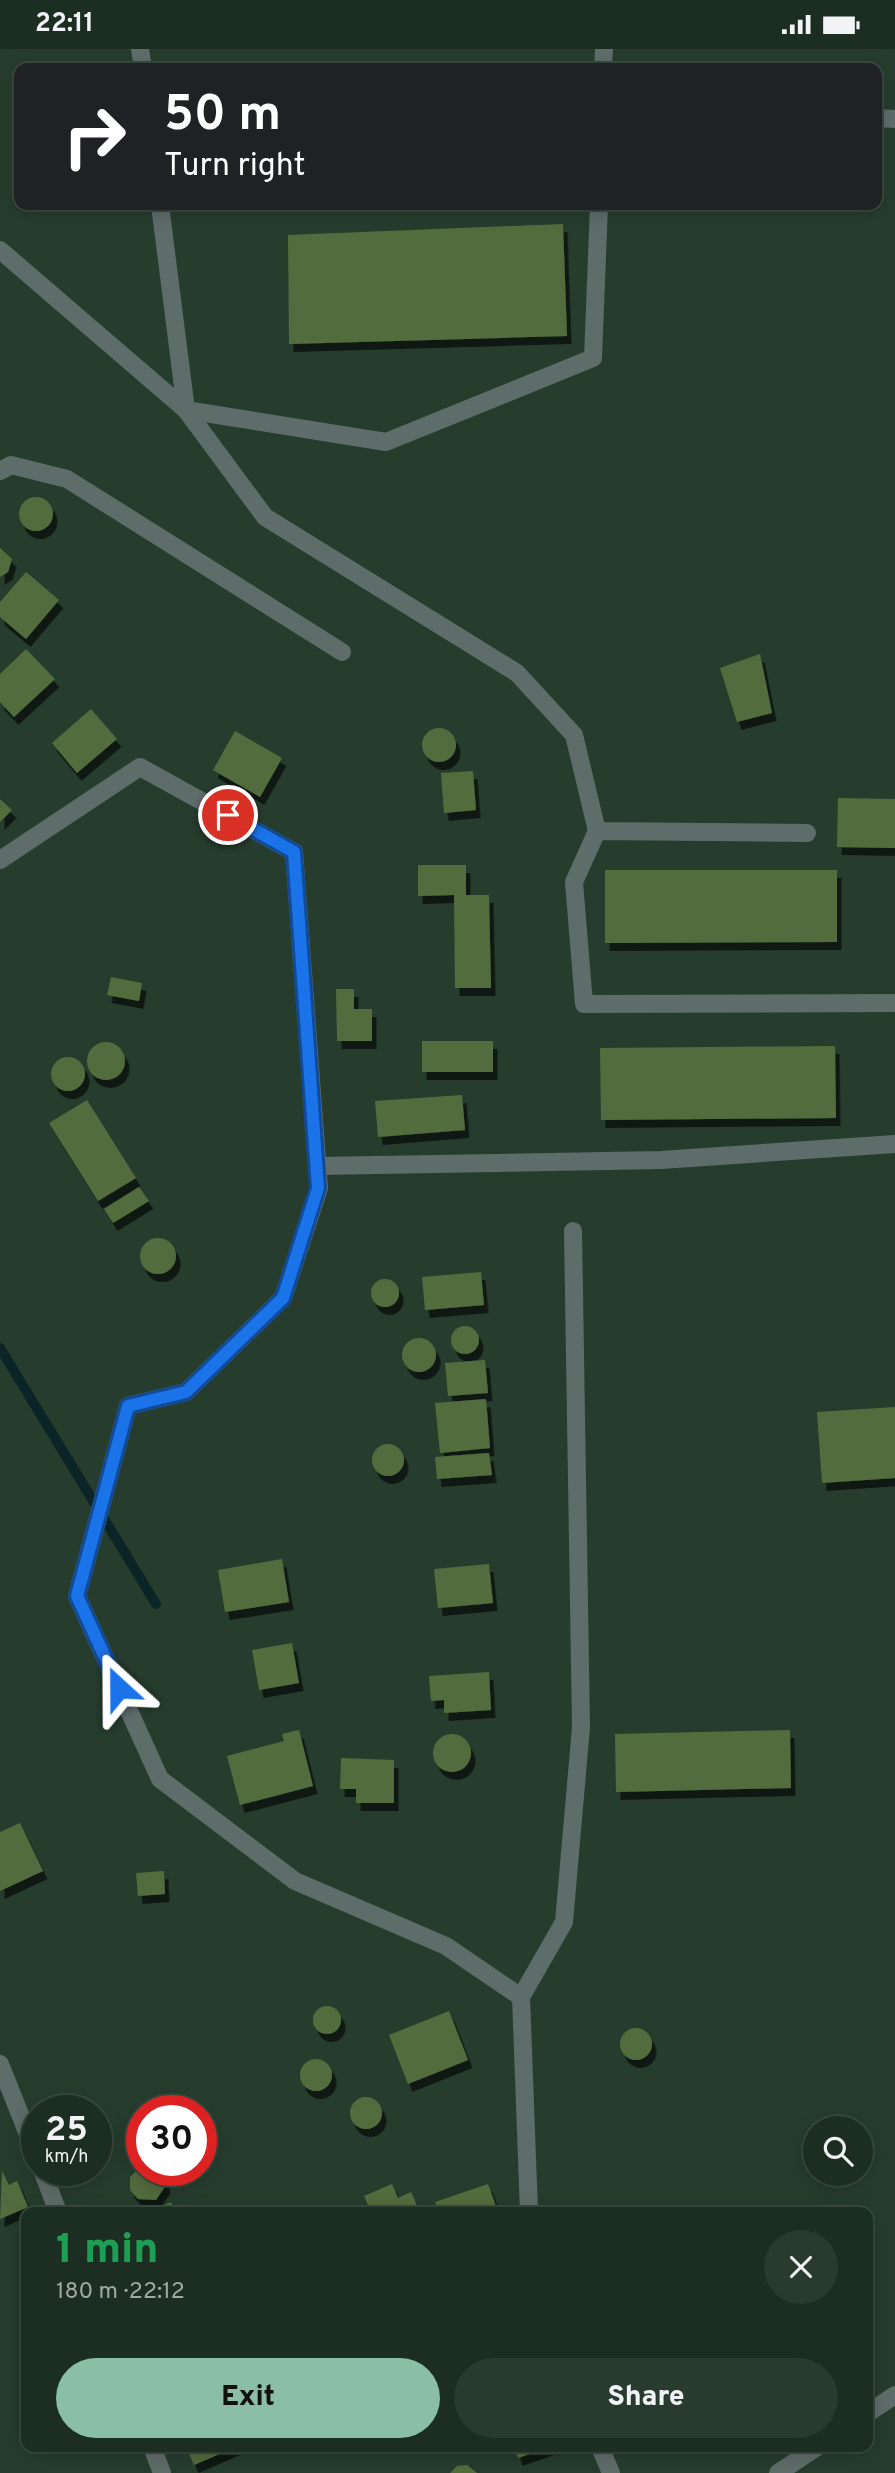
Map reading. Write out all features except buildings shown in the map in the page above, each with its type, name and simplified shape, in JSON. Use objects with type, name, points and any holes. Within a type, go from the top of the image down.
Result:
[{"type":"street","points":[[161,210],[187,410]]},
{"type":"street","points":[[187,410],[386,442],[593,358],[599,210]]},
{"type":"street","points":[[0,250],[187,410],[265,517],[517,673],[574,735],[597,831],[574,881],[583,1004],[895,1003]]},
{"type":"street","points":[[0,471],[11,465],[67,479],[342,652]]},
{"type":"street","points":[[0,860],[140,767],[294,852],[318,1188],[283,1298],[186,1392],[128,1406],[77,1596],[160,1779],[295,1881],[446,1945],[521,1997]]},
{"type":"street","points":[[597,831],[807,833]]},
{"type":"street","points":[[317,1166],[661,1160],[895,1144]]},
{"type":"street","points":[[529,2207],[521,1997],[564,1922],[580,1727],[573,1231]]},
{"type":"street","points":[[0,2064],[21,2117]]},
{"type":"street","points":[[48,2186],[56,2207]]},
{"type":"street","points":[[873,2410],[895,2395]]},
{"type":"street","points":[[154,2452],[162,2473]]},
{"type":"street","points":[[602,2452],[611,2473]]},
{"type":"street","points":[[778,2473],[810,2452]]},
{"type":"waterway","points":[[0,1348],[156,1604]]},
{"type":"route","points":[[119,1688],[77,1596],[128,1406],[186,1392],[283,1298],[318,1188],[294,852],[228,815]]}]
